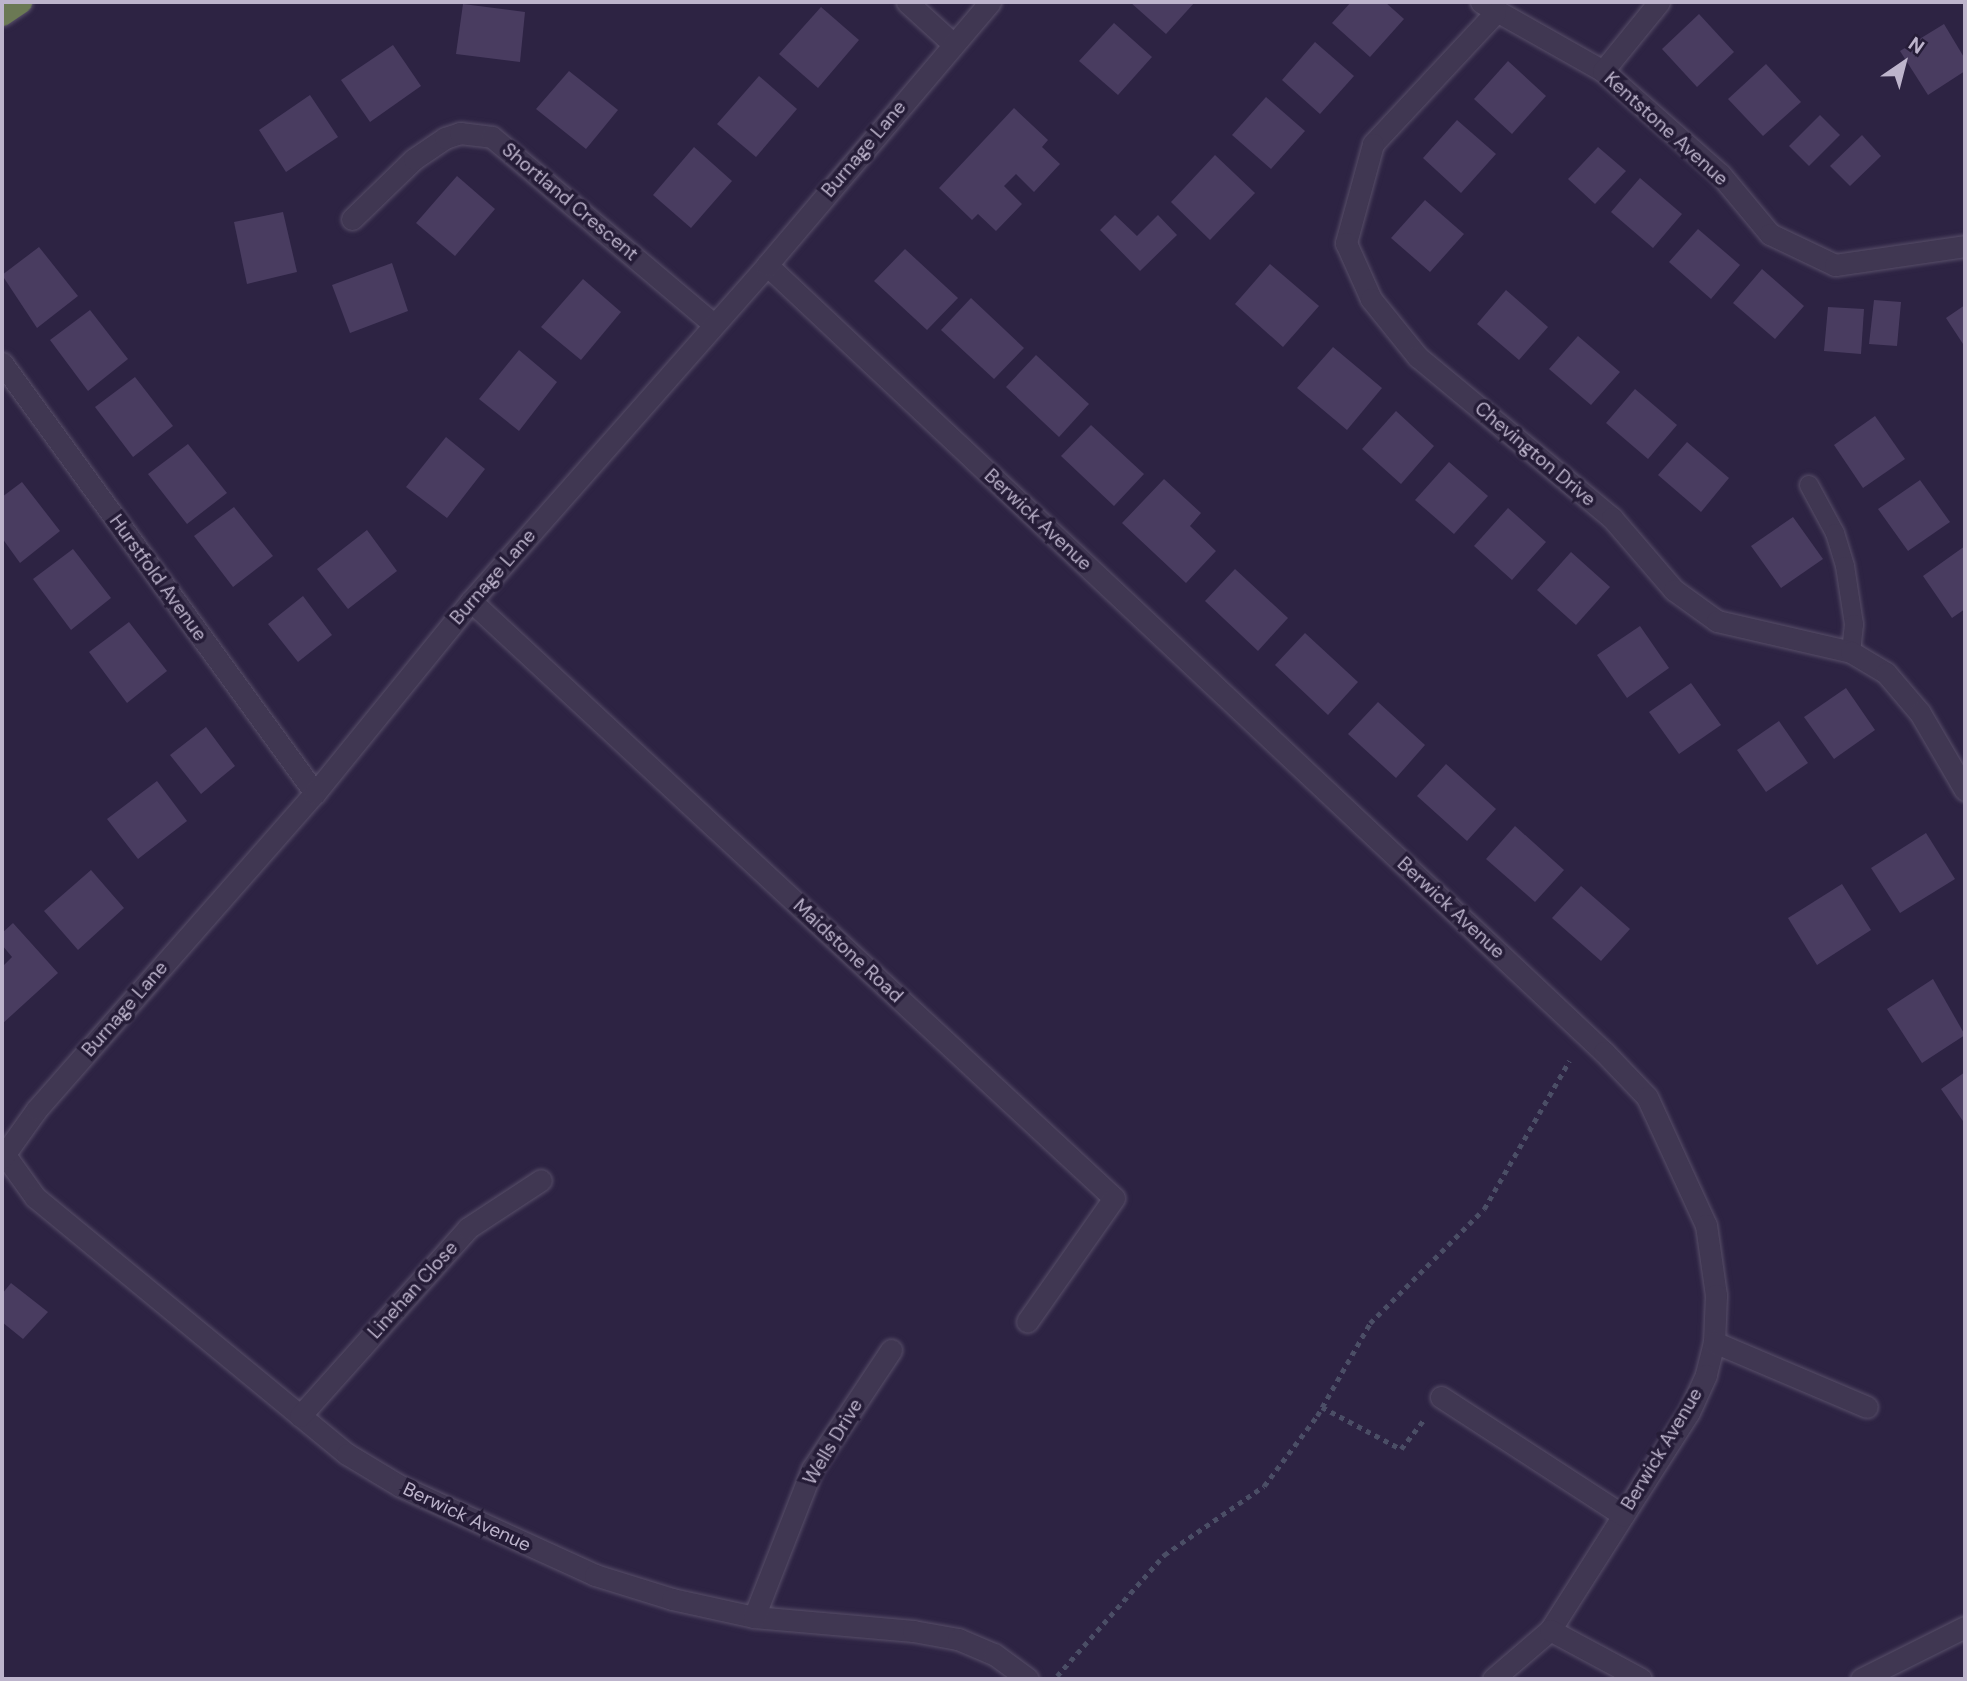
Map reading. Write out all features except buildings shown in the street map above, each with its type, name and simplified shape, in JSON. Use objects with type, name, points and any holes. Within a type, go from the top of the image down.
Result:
[{"type":"highway","points":[[2,15],[21,2]]},
{"type":"street","points":[[907,2],[952,43]]},
{"type":"street","name":"Burnage Lane","points":[[3,1155],[37,1109],[315,793],[471,601],[767,265],[952,43],[990,2]]},
{"type":"street","points":[[1602,71],[1659,2]]},
{"type":"street","name":"Kentstone Avenue","points":[[1488,8],[1602,71],[1720,174],[1770,234],[1835,265],[1965,246]]},
{"type":"street","name":"Chevington Drive","points":[[1488,8],[1373,144],[1346,243],[1371,299],[1418,357],[1612,518],[1674,590],[1717,621],[1851,652],[1886,673],[1920,713],[1965,789]]},
{"type":"street","name":"Shortland Crescent","points":[[352,219],[414,159],[444,138],[460,133],[492,137],[713,324]]},
{"type":"street","name":"Berwick Avenue","points":[[767,265],[1585,1034],[1647,1097],[1706,1225],[1716,1295],[1714,1342],[1706,1375],[1689,1412],[1550,1630],[1493,1679]]},
{"type":"street","name":"Hurstfold Avenue","points":[[2,363],[315,793]]},
{"type":"street","name":"Maidstone Road","points":[[471,601],[1114,1198],[1027,1322]]},
{"type":"street","name":"Berwick Avenue","points":[[3,1155],[35,1197],[299,1416],[347,1454],[400,1486],[594,1575],[671,1599],[754,1617],[958,1639],[994,1654],[1028,1679]]},
{"type":"street","name":"Linehan Close","points":[[299,1416],[468,1228],[541,1180]]},
{"type":"street","points":[[1714,1342],[1867,1407]]},
{"type":"street","name":"Wells Drive","points":[[754,1617],[812,1469],[891,1350]]},
{"type":"street","points":[[1441,1397],[1623,1516]]},
{"type":"street","points":[[1861,1679],[1965,1627]]},
{"type":"street","points":[[1550,1630],[1641,1679]]},
{"type":"lane","points":[[1809,485],[1835,533],[1845,566],[1854,624],[1851,652]]},
{"type":"path","points":[[1054,1679],[1164,1555],[1264,1486],[1322,1407],[1370,1323],[1484,1209],[1585,1034]]},
{"type":"path","points":[[1322,1407],[1401,1449],[1441,1397]]}]
